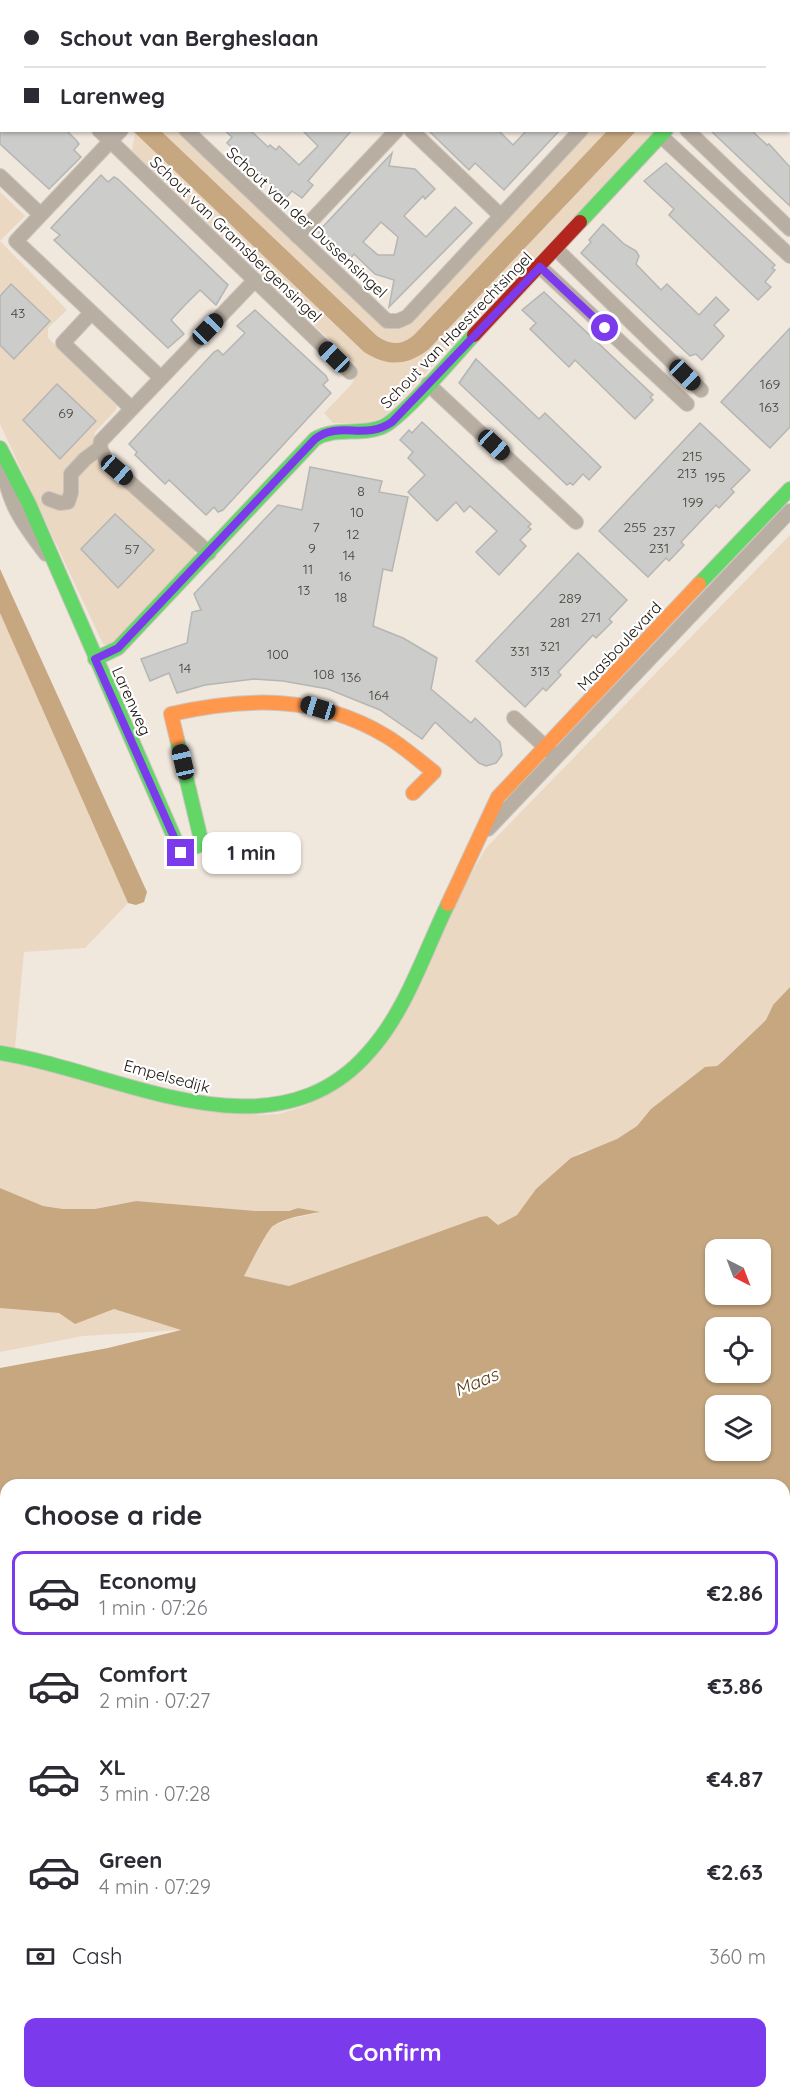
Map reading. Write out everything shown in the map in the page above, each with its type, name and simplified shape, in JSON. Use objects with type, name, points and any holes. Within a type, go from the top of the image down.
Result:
[{"type":"street","name":"Schout van Gramsbergensingel","points":[[101,132],[350,372]]},
{"type":"street","points":[[119,132],[16,241],[161,378]]},
{"type":"street","name":"Schout van der Dussensingel","points":[[188,132],[387,321],[398,321],[407,317],[579,132]]},
{"type":"street","points":[[297,236],[395,132]]},
{"type":"street","points":[[413,132],[501,216]]},
{"type":"street","points":[[689,132],[790,229]]},
{"type":"street","points":[[664,133],[790,256]]},
{"type":"street","name":"Schout van Haestrechtsingel","points":[[95,659],[118,648],[315,439],[334,430],[369,432],[381,430],[540,267],[664,133]]},
{"type":"street","points":[[0,176],[40,214]]},
{"type":"street","points":[[556,249],[701,390]]},
{"type":"street","points":[[540,267],[687,404]]},
{"type":"street","points":[[49,500],[60,503],[68,501],[71,494],[70,474],[100,448],[106,434],[255,280]]},
{"type":"street","points":[[91,313],[63,344],[131,408]]},
{"type":"street","points":[[428,384],[576,522]]},
{"type":"street","points":[[100,448],[107,462],[209,553]]},
{"type":"street","name":"Larenweg","points":[[0,450],[29,504],[181,853],[202,844],[171,714],[213,703],[258,699],[301,703],[350,717],[386,736],[434,772],[413,793]]},
{"type":"street","name":"Maasboulevard","points":[[460,880],[498,797],[790,489]]},
{"type":"street","name":"Maasboulevard","points":[[483,834],[790,511]]},
{"type":"street","points":[[514,718],[556,757]]},
{"type":"street","name":"Empelsedijk","points":[[0,1053],[77,1067],[207,1105],[271,1107],[303,1099],[326,1086],[354,1065],[384,1031],[460,880]]},
{"type":"shaded area","points":[[162,132],[178,132],[385,325],[396,329],[407,324],[589,132],[606,132],[414,335],[400,343],[386,341],[377,336]]},
{"type":"shaded area","points":[[635,132],[654,132],[386,415],[374,421],[361,423],[333,423],[324,413],[352,384],[358,371],[355,364],[132,151],[135,133],[364,352],[429,349]]},
{"type":"shaded area","points":[[0,192],[25,216],[0,241]]},
{"type":"shaded area","points":[[0,241],[67,310],[48,328],[48,338],[117,406],[95,432],[92,452],[195,550],[194,560],[112,645],[103,644],[0,424]]},
{"type":"shaded area","points":[[790,535],[790,987],[773,1005],[766,1020],[717,1066],[705,1068],[651,1109],[637,1126],[617,1139],[601,1147],[581,1152],[536,1189],[517,1215],[498,1225],[487,1216],[480,1217],[289,1286],[244,1276],[266,1233],[273,1226],[289,1219],[318,1213],[298,1208],[289,1211],[256,1211],[136,1201],[95,1209],[63,1209],[43,1206],[0,1188],[0,1059],[260,1115],[279,1114],[305,1106],[351,1078],[486,848]]},
{"type":"shaded area","points":[[0,613],[128,903],[85,948],[24,952],[15,1047],[0,1046]]},
{"type":"shaded area","points":[[0,1308],[59,1313],[75,1323],[114,1309],[181,1330],[83,1336],[0,1352]]},
{"type":"water","points":[[134,132],[162,132],[377,336],[386,341],[400,343],[414,335],[606,132],[635,132],[429,349],[413,359],[397,362],[381,360],[364,352]]},
{"type":"water","points":[[0,569],[147,892],[144,902],[136,905],[128,903],[0,613]]},
{"type":"water","name":"Maas","points":[[790,987],[790,1479],[0,1479],[0,1368],[108,1348],[181,1330],[114,1309],[75,1324],[59,1313],[0,1308],[0,1188],[43,1206],[63,1209],[95,1209],[136,1201],[256,1211],[289,1211],[298,1208],[320,1212],[290,1218],[273,1226],[244,1276],[289,1286],[480,1217],[487,1216],[498,1225],[517,1215],[536,1189],[571,1158],[617,1139],[637,1126],[651,1109],[705,1067],[717,1066],[766,1020],[773,1005]]},
{"type":"building","points":[[0,132],[68,132],[79,144],[74,150],[81,157],[49,189],[0,144]]},
{"type":"building","points":[[226,132],[252,132],[268,147],[270,145],[276,150],[279,146],[299,165],[318,146],[304,132],[350,132],[308,181],[313,185],[302,198],[292,191],[286,198],[227,143],[232,137]]},
{"type":"building","points":[[430,132],[500,132],[513,145],[525,132],[558,132],[504,190],[475,163],[469,170]]},
{"type":"building","points":[[712,132],[753,132],[767,145],[769,144],[790,167],[790,206]]},
{"type":"building","points":[[392,153],[389,166],[415,169],[435,189],[425,199],[423,196],[404,216],[426,237],[455,207],[472,223],[389,307],[394,280],[375,274],[354,254],[348,261],[318,232]],"holes":[[[381,222],[398,237],[394,255],[378,255],[363,242]]]},
{"type":"building","points":[[666,163],[775,265],[772,268],[775,270],[765,282],[771,287],[758,300],[669,215],[674,209],[644,181]]},
{"type":"building","points":[[101,175],[108,182],[114,177],[118,179],[228,285],[216,305],[200,290],[185,305],[171,320],[184,334],[168,348],[54,240],[60,235],[51,228]]},
{"type":"building","points":[[603,224],[624,244],[636,251],[639,256],[636,264],[661,290],[667,284],[699,315],[716,297],[729,310],[714,325],[724,336],[702,360],[696,354],[690,356],[581,253]]},
{"type":"building","points":[[11,284],[50,321],[14,359],[0,345],[0,296]]},
{"type":"building","points":[[544,292],[653,395],[650,397],[653,400],[635,419],[575,360],[569,367],[530,329],[536,323],[522,310]]},
{"type":"building","points":[[255,310],[326,376],[328,380],[323,385],[331,393],[223,510],[218,512],[214,507],[206,515],[169,480],[165,484],[135,455],[137,452],[129,444],[214,352],[218,350],[223,355],[245,333],[237,326]]},
{"type":"building","points":[[790,328],[790,427],[770,448],[721,402]]},
{"type":"building","points":[[476,359],[539,419],[545,413],[601,467],[589,480],[583,474],[573,485],[570,483],[567,485],[459,383]]},
{"type":"building","points":[[57,384],[96,421],[60,459],[23,420]]},
{"type":"building","points":[[422,422],[531,524],[528,527],[531,529],[520,540],[526,546],[499,575],[476,552],[497,531],[470,506],[464,512],[456,502],[437,521],[408,492],[425,475],[408,458],[413,452],[400,440],[409,430],[412,433]]},
{"type":"building","points":[[700,423],[750,470],[731,489],[734,492],[719,508],[716,505],[681,542],[684,545],[669,561],[666,558],[648,577],[599,531]]},
{"type":"building","points":[[310,467],[382,481],[379,492],[408,497],[392,571],[383,569],[373,626],[403,638],[437,658],[431,689],[471,723],[475,718],[500,742],[502,755],[496,763],[486,766],[479,763],[435,722],[422,739],[380,710],[328,689],[283,681],[254,679],[205,685],[177,693],[169,673],[150,681],[141,659],[187,643],[192,612],[201,610],[194,594],[278,505],[302,510]]},
{"type":"building","points":[[115,514],[154,550],[118,588],[81,549]]},
{"type":"building","points":[[578,553],[627,600],[609,619],[612,622],[596,638],[593,635],[558,672],[561,675],[546,691],[543,688],[525,707],[476,661]]},
{"type":"traffic: fast","points":[[580,222],[664,132]]},
{"type":"traffic: fast","points":[[95,659],[118,648],[315,439],[332,433],[374,430],[391,422],[474,335]]},
{"type":"traffic: fast","points":[[0,448],[29,504],[181,853],[202,844],[177,739]]},
{"type":"traffic: fast","points":[[699,584],[790,489]]},
{"type":"traffic: fast","points":[[0,1053],[192,1101],[240,1106],[287,1102],[330,1085],[369,1052],[382,1036],[404,1000],[448,904]]},
{"type":"traffic: slow","points":[[448,904],[498,797],[699,584]]},
{"type":"traffic: slow","points":[[177,739],[171,714],[227,704],[281,703],[308,707],[334,713],[386,736],[434,772],[413,793]]},
{"type":"traffic: jam","points":[[474,335],[580,222]]},
{"type":"route","points":[[181,853],[95,659],[118,648],[315,439],[323,433],[334,430],[369,432],[381,430],[392,422],[540,267],[605,328]]}]
